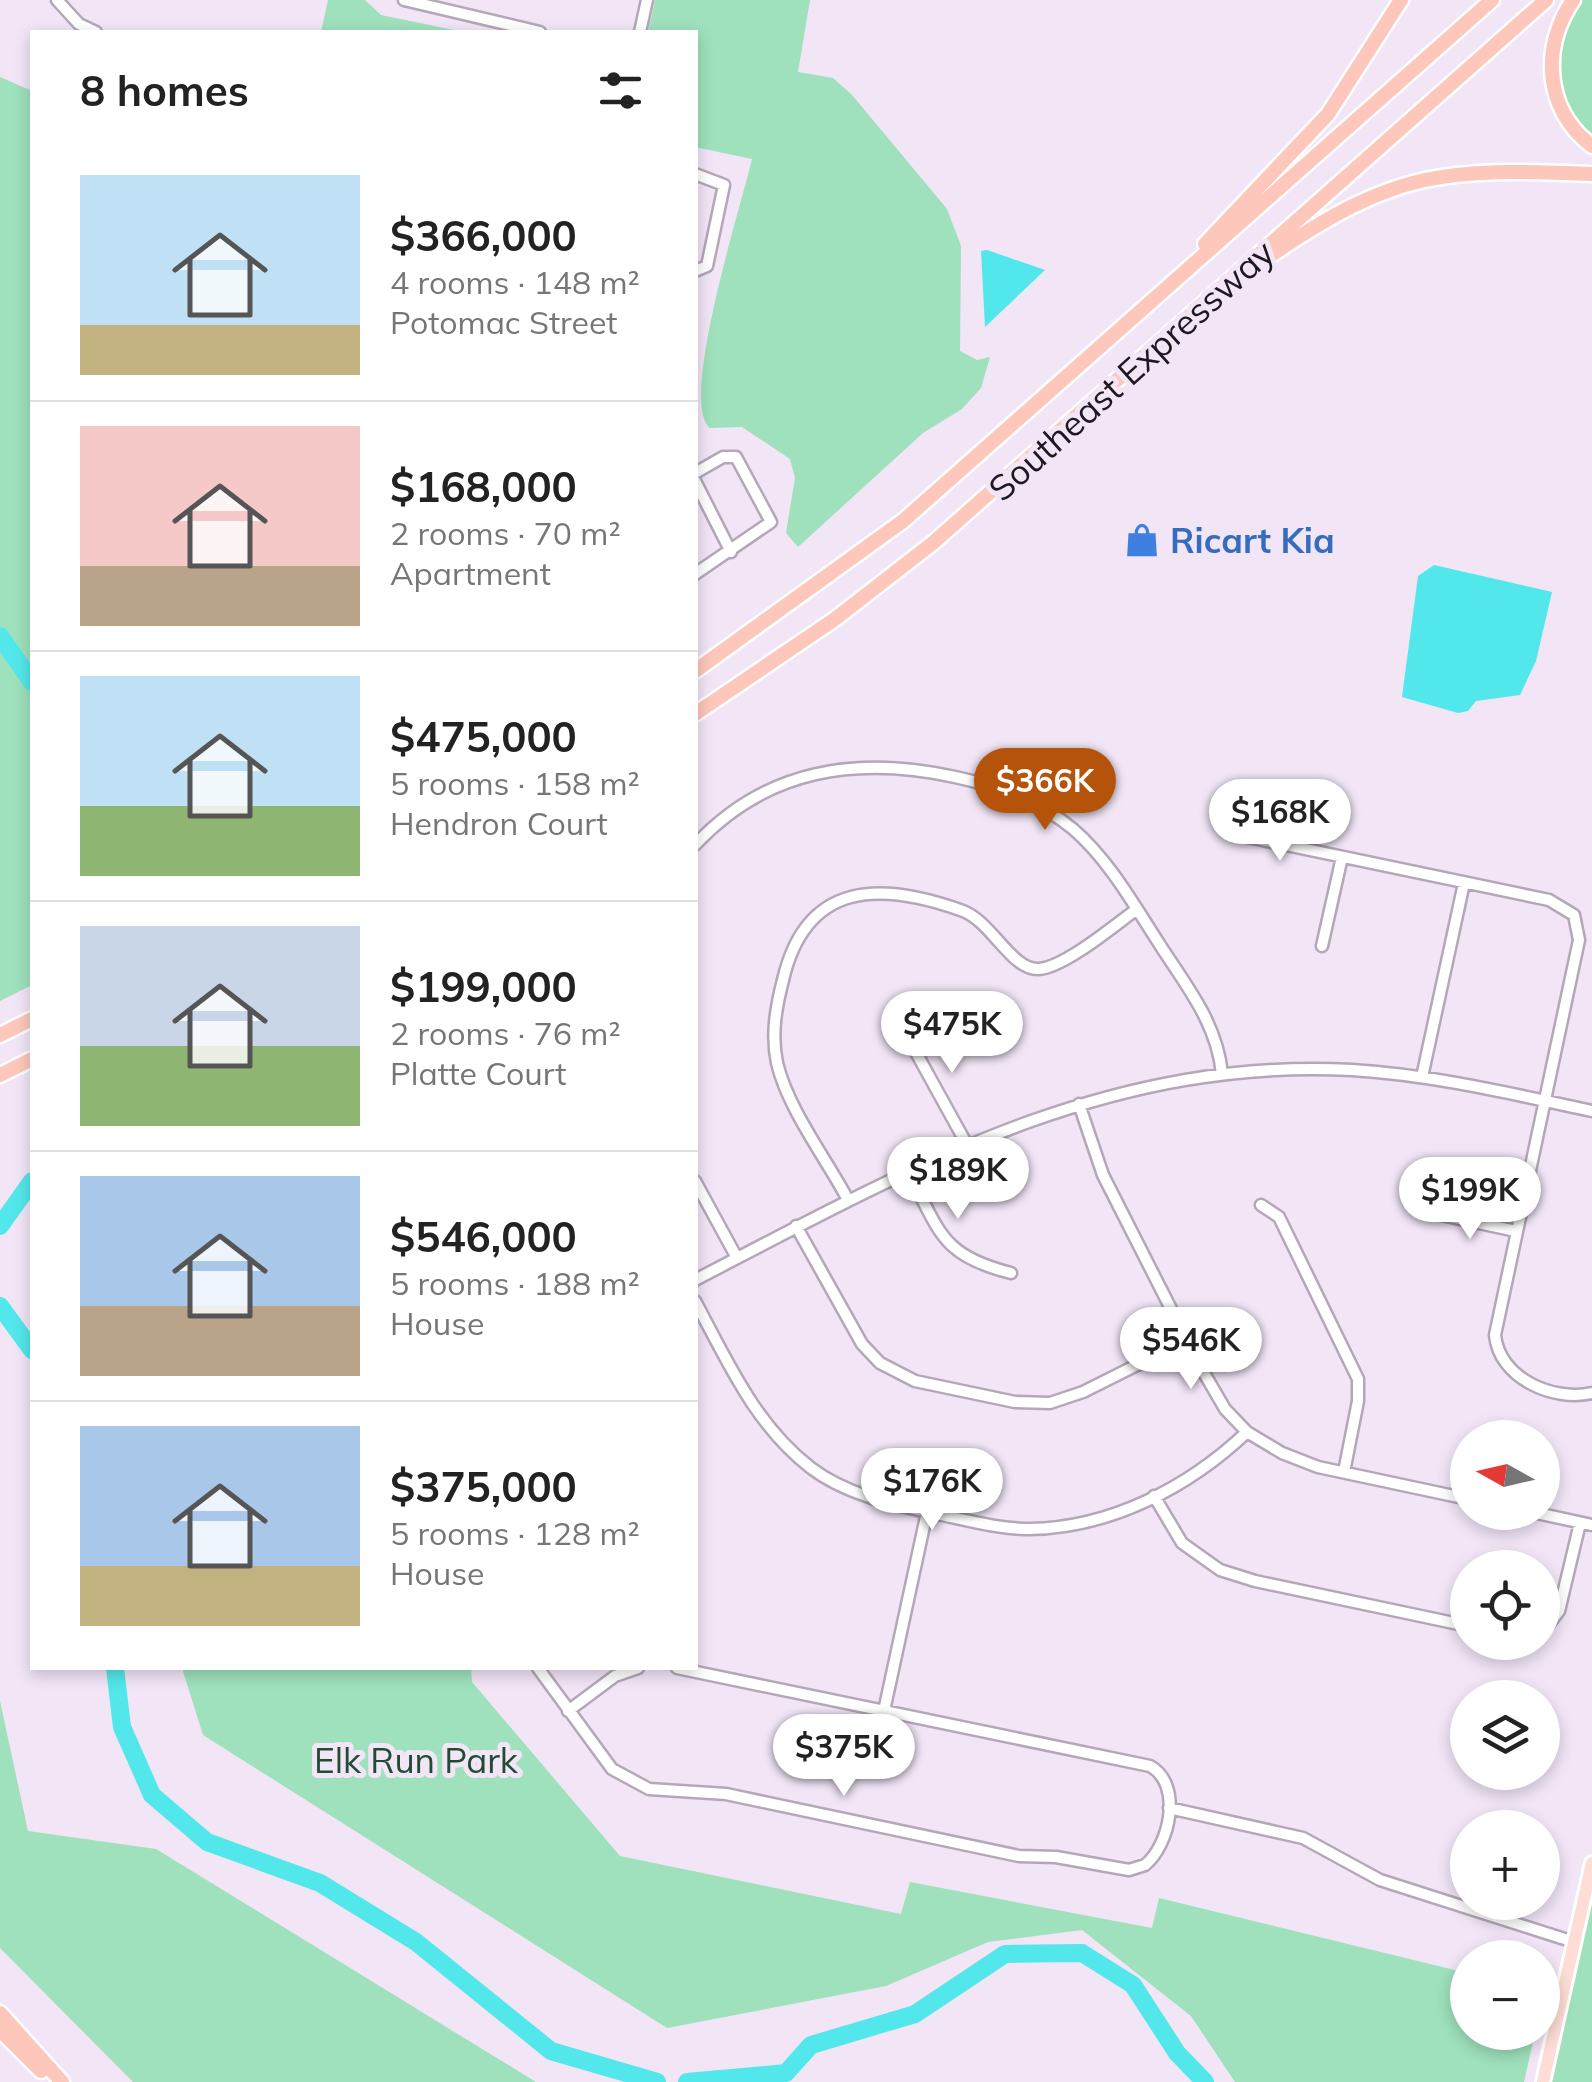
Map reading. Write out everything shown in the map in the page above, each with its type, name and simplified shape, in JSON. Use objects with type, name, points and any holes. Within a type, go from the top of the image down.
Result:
[{"type":"highway","points":[[1164,292],[1328,114],[1401,0]]},
{"type":"highway","name":"Southeast Expressway","points":[[698,669],[903,521],[1492,0]]},
{"type":"highway","name":"Southeast Expressway","points":[[698,712],[835,619],[934,542],[1546,0]]},
{"type":"highway","points":[[1573,0],[1555,35],[1552,81],[1566,118],[1592,146]]},
{"type":"highway","points":[[1227,284],[1336,212],[1401,184],[1465,172],[1592,174]]},
{"type":"highway","points":[[0,1035],[30,1020]]},
{"type":"highway","points":[[0,1075],[30,1060]]},
{"type":"highway","points":[[0,2013],[62,2082]]},
{"type":"highway","points":[[0,2030],[52,2082]]},
{"type":"main road","points":[[1543,2082],[1592,1863]]},
{"type":"street","points":[[58,0],[79,24],[92,30]]},
{"type":"street","points":[[404,0],[532,30]]},
{"type":"street","points":[[640,30],[647,0]]},
{"type":"street","points":[[698,175],[724,184],[707,266],[698,270]]},
{"type":"street","points":[[698,471],[723,457],[736,457],[770,515],[766,529],[698,572]]},
{"type":"street","points":[[700,504],[731,552]]},
{"type":"street","points":[[698,843],[755,800],[802,777],[862,766],[918,769],[982,783],[1030,802],[1074,831],[1103,861],[1211,1023],[1222,1074]]},
{"type":"street","points":[[1243,836],[1549,900],[1570,911],[1578,924],[1579,940],[1497,1316],[1496,1344],[1515,1375],[1548,1388],[1592,1393]]},
{"type":"street","points":[[1322,946],[1342,857]]},
{"type":"street","points":[[1422,1077],[1464,883]]},
{"type":"street","points":[[847,1198],[781,1076],[774,1040],[776,1009],[796,937],[810,919],[841,898],[876,893],[963,911],[993,932],[1020,964],[1035,969],[1056,964],[1137,910]]},
{"type":"street","points":[[902,1027],[966,1144]]},
{"type":"street","points":[[698,1278],[907,1170],[966,1144],[1108,1094],[1222,1074],[1321,1069],[1422,1077],[1592,1111]]},
{"type":"street","points":[[1079,1104],[1104,1175],[1213,1391],[1247,1432],[1299,1461],[1450,1495]]},
{"type":"street","points":[[907,1170],[952,1249],[975,1264],[1011,1273]]},
{"type":"street","points":[[698,1186],[737,1258]]},
{"type":"street","points":[[1261,1206],[1279,1217],[1354,1368],[1358,1401],[1344,1472]]},
{"type":"street","points":[[1432,1213],[1516,1232]]},
{"type":"street","points":[[796,1226],[862,1344],[880,1363],[915,1381],[1014,1402],[1050,1403],[1083,1392],[1187,1340]]},
{"type":"street","points":[[698,1306],[755,1411],[812,1469],[842,1486],[928,1512],[1028,1529],[1091,1521],[1154,1496],[1203,1470],[1247,1432]]},
{"type":"street","points":[[1154,1496],[1182,1542],[1220,1570],[1254,1582],[1450,1622]]},
{"type":"street","points":[[884,1711],[928,1512]]},
{"type":"street","points":[[1560,1518],[1592,1525]]},
{"type":"street","points":[[1560,1607],[1580,1522]]},
{"type":"street","points":[[539,1670],[612,1769],[649,1789],[726,1794],[1019,1856],[1138,1868],[1156,1853],[1169,1808],[1167,1782],[1150,1766],[687,1670]]},
{"type":"street","points":[[568,1711],[615,1676],[632,1670]]},
{"type":"street","points":[[1169,1808],[1303,1838],[1380,1880],[1574,1942]]},
{"type":"green space","points":[[328,0],[365,0],[381,15],[454,30],[321,30]]},
{"type":"green space","points":[[655,0],[810,0],[798,72],[833,78],[852,95],[947,209],[961,246],[960,351],[977,360],[990,357],[981,388],[962,409],[923,433],[798,547],[786,533],[795,478],[790,459],[742,427],[710,428],[702,411],[702,382],[715,301],[752,159],[698,148],[698,30],[648,30]]},
{"type":"green space","points":[[1582,0],[1592,0],[1592,138],[1567,108],[1557,71],[1562,33]]},
{"type":"green space","points":[[0,77],[30,90],[30,986],[0,1001]]},
{"type":"green space","name":"Elk Run Park","points":[[183,1670],[471,1670],[472,1682],[620,1856],[901,1914],[910,1882],[1152,1928],[1159,1898],[1450,1969],[1450,2050],[1531,2050],[1524,2082],[1235,2082],[1191,2016],[1082,1930],[988,1942],[886,1986],[667,2028],[203,1735]]},
{"type":"green space","points":[[0,1701],[28,1831],[156,1849],[536,2082],[133,2082],[0,1948]]},
{"type":"green space","points":[[1592,1892],[1592,2082],[1551,2082]]},
{"type":"water","points":[[981,251],[1045,270],[985,327]]},
{"type":"water","points":[[1434,565],[1552,592],[1536,661],[1520,695],[1476,701],[1468,711],[1458,713],[1402,697],[1418,576]]},
{"type":"waterway","points":[[0,636],[30,679]]},
{"type":"waterway","points":[[0,1226],[30,1184]]},
{"type":"waterway","points":[[0,1215],[5,1220]]},
{"type":"waterway","points":[[0,1306],[30,1347]]},
{"type":"waterway","points":[[115,1670],[122,1727],[152,1795],[207,1842],[320,1883],[416,1942],[551,2051],[657,2082]]},
{"type":"waterway","points":[[687,2082],[786,2073],[811,2045],[915,2014],[1005,1954],[1082,1953],[1133,1985],[1177,2053],[1205,2082]]},
{"type":"place","name":"Ricart Kia","points":[[1142,540]]}]
